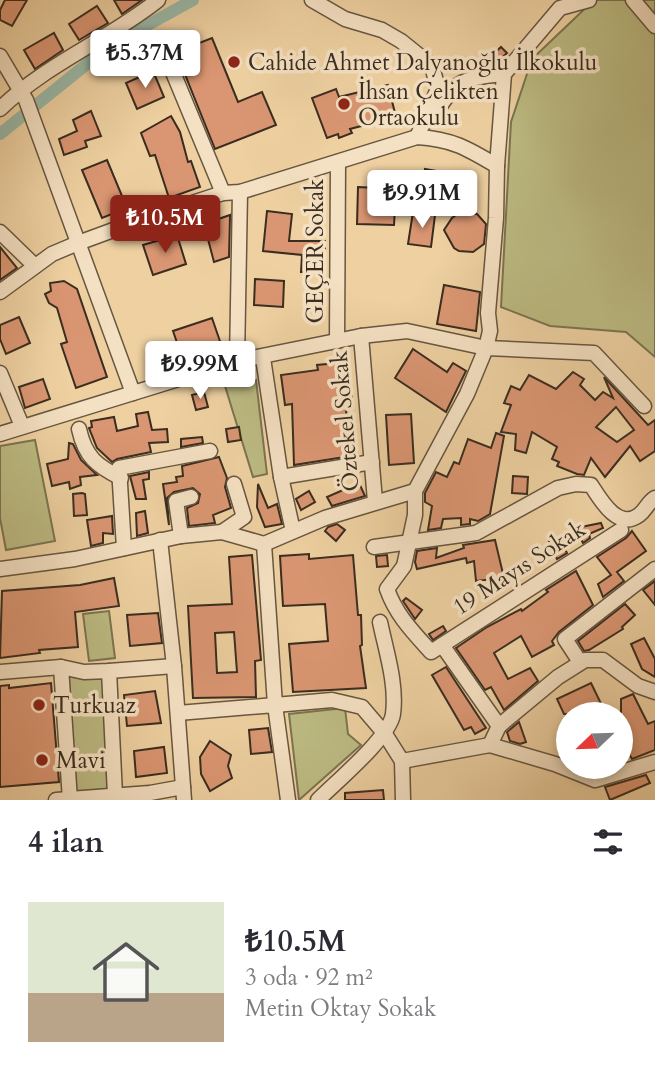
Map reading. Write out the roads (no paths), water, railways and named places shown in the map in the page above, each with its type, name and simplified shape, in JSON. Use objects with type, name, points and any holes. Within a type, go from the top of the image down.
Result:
[{"type":"street","points":[[0,108],[158,0]]},
{"type":"street","points":[[312,0],[345,19],[382,30],[401,41],[432,66],[438,89],[417,137]]},
{"type":"street","points":[[499,726],[442,645],[431,652],[410,630],[393,606],[387,589],[404,566],[415,515],[415,491],[467,394],[490,331],[488,313],[496,218],[496,166],[504,74],[564,4],[589,0]]},
{"type":"street","points":[[634,0],[655,26]]},
{"type":"street","points":[[160,41],[223,193]]},
{"type":"street","points":[[0,56],[23,94],[133,393]]},
{"type":"street","points":[[417,137],[431,121],[448,92],[469,78],[504,74]]},
{"type":"street","points":[[0,292],[52,254],[78,243],[223,193],[240,192],[417,137],[442,138],[496,166]]},
{"type":"street","name":"GEÇER Sokak","points":[[337,341],[338,162]]},
{"type":"street","points":[[237,361],[240,192]]},
{"type":"street","points":[[0,232],[35,266]]},
{"type":"street","points":[[0,434],[237,361],[361,336],[407,331],[486,348],[594,353],[644,406]]},
{"type":"street","name":"Öztekel Sokak","points":[[361,336],[375,501]]},
{"type":"street","points":[[262,358],[281,477],[293,531]]},
{"type":"street","points":[[0,373],[22,426]]},
{"type":"street","points":[[79,429],[82,443],[97,466],[121,478]]},
{"type":"street","points":[[118,550],[121,478],[119,468],[210,450]]},
{"type":"street","points":[[281,477],[372,462]]},
{"type":"street","points":[[222,532],[244,517],[234,484]]},
{"type":"street","points":[[374,547],[476,533],[558,488],[576,484],[591,485],[602,502],[616,516],[626,519],[639,515],[655,498]]},
{"type":"street","points":[[0,569],[118,550],[181,536],[222,532],[264,544],[325,517],[415,491]]},
{"type":"street","points":[[181,536],[176,501],[191,498]]},
{"type":"street","name":"19 Mayıs Sokak","points":[[442,645],[621,530]]},
{"type":"street","points":[[61,667],[65,800],[115,795],[183,794],[174,666],[160,540]]},
{"type":"street","points":[[264,544],[275,705],[288,800]]},
{"type":"street","points":[[580,662],[565,639],[655,569]]},
{"type":"street","points":[[318,800],[385,734],[393,716],[393,682],[380,622]]},
{"type":"street","points":[[490,745],[499,726],[580,662],[603,660],[638,686],[655,692]]},
{"type":"street","points":[[0,672],[61,667],[84,672],[174,666]]},
{"type":"street","points":[[109,671],[115,795]]},
{"type":"street","points":[[178,713],[332,700],[362,707],[385,734],[402,761],[403,800]]},
{"type":"street","points":[[402,761],[490,745],[555,764],[595,780],[655,762]]},
{"type":"waterway","points":[[0,134],[108,47],[193,0]]},
{"type":"place","name":"Cahide Ahmet Dalyanoğlu İlkokulu","points":[[234,62]]},
{"type":"place","name":"İhsan Çelikten Ortaokulu","points":[[344,104]]},
{"type":"place","name":"Turkuaz","points":[[39,705]]},
{"type":"place","name":"Mavi","points":[[42,760]]}]
